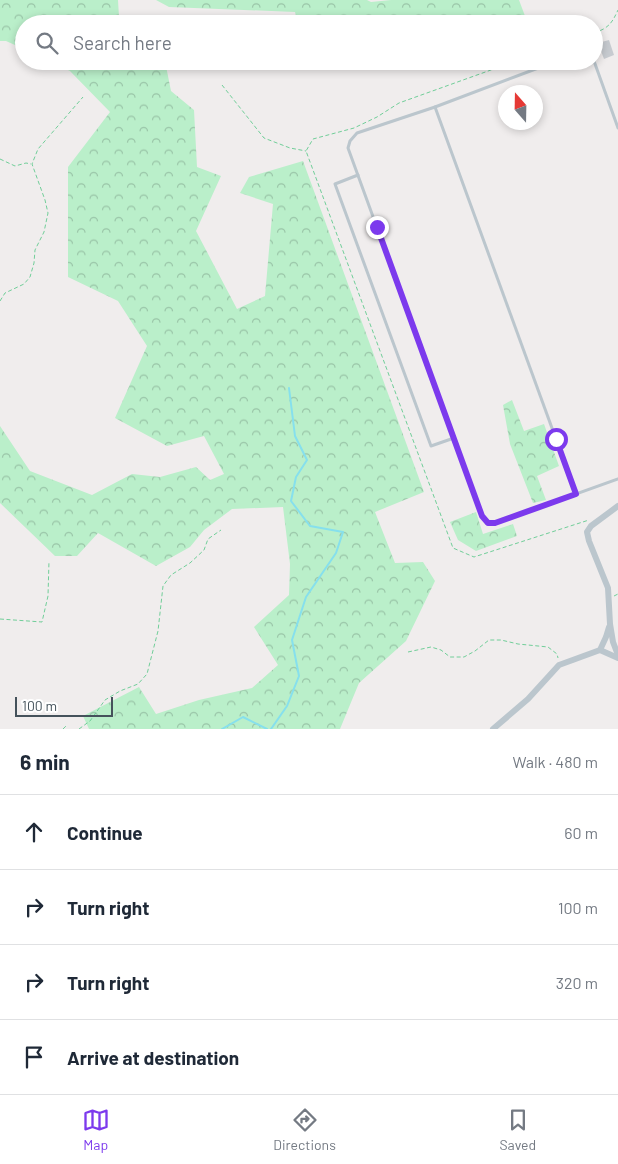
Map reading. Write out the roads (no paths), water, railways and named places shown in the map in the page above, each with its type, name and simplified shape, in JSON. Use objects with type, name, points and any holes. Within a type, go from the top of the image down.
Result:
[{"type":"street","points":[[618,506],[587,532],[608,588],[610,624],[618,657]]},
{"type":"street","points":[[600,650],[610,624]]},
{"type":"street","points":[[493,729],[528,699],[560,664],[600,650],[618,657]]},
{"type":"lane","points":[[533,70],[357,134],[350,141],[348,148],[482,516],[488,523],[495,523],[618,479]]},
{"type":"lane","points":[[597,70],[618,128]]},
{"type":"lane","points":[[435,107],[576,494]]},
{"type":"lane","points":[[358,175],[335,184],[338,193],[431,446],[454,438]]},
{"type":"waterway","points":[[271,729],[287,706],[299,676],[292,640],[306,597],[336,553],[343,532],[310,526],[291,501],[296,477],[307,460],[295,436],[289,388]]},
{"type":"waterway","points":[[222,729],[243,717],[267,729]]}]
